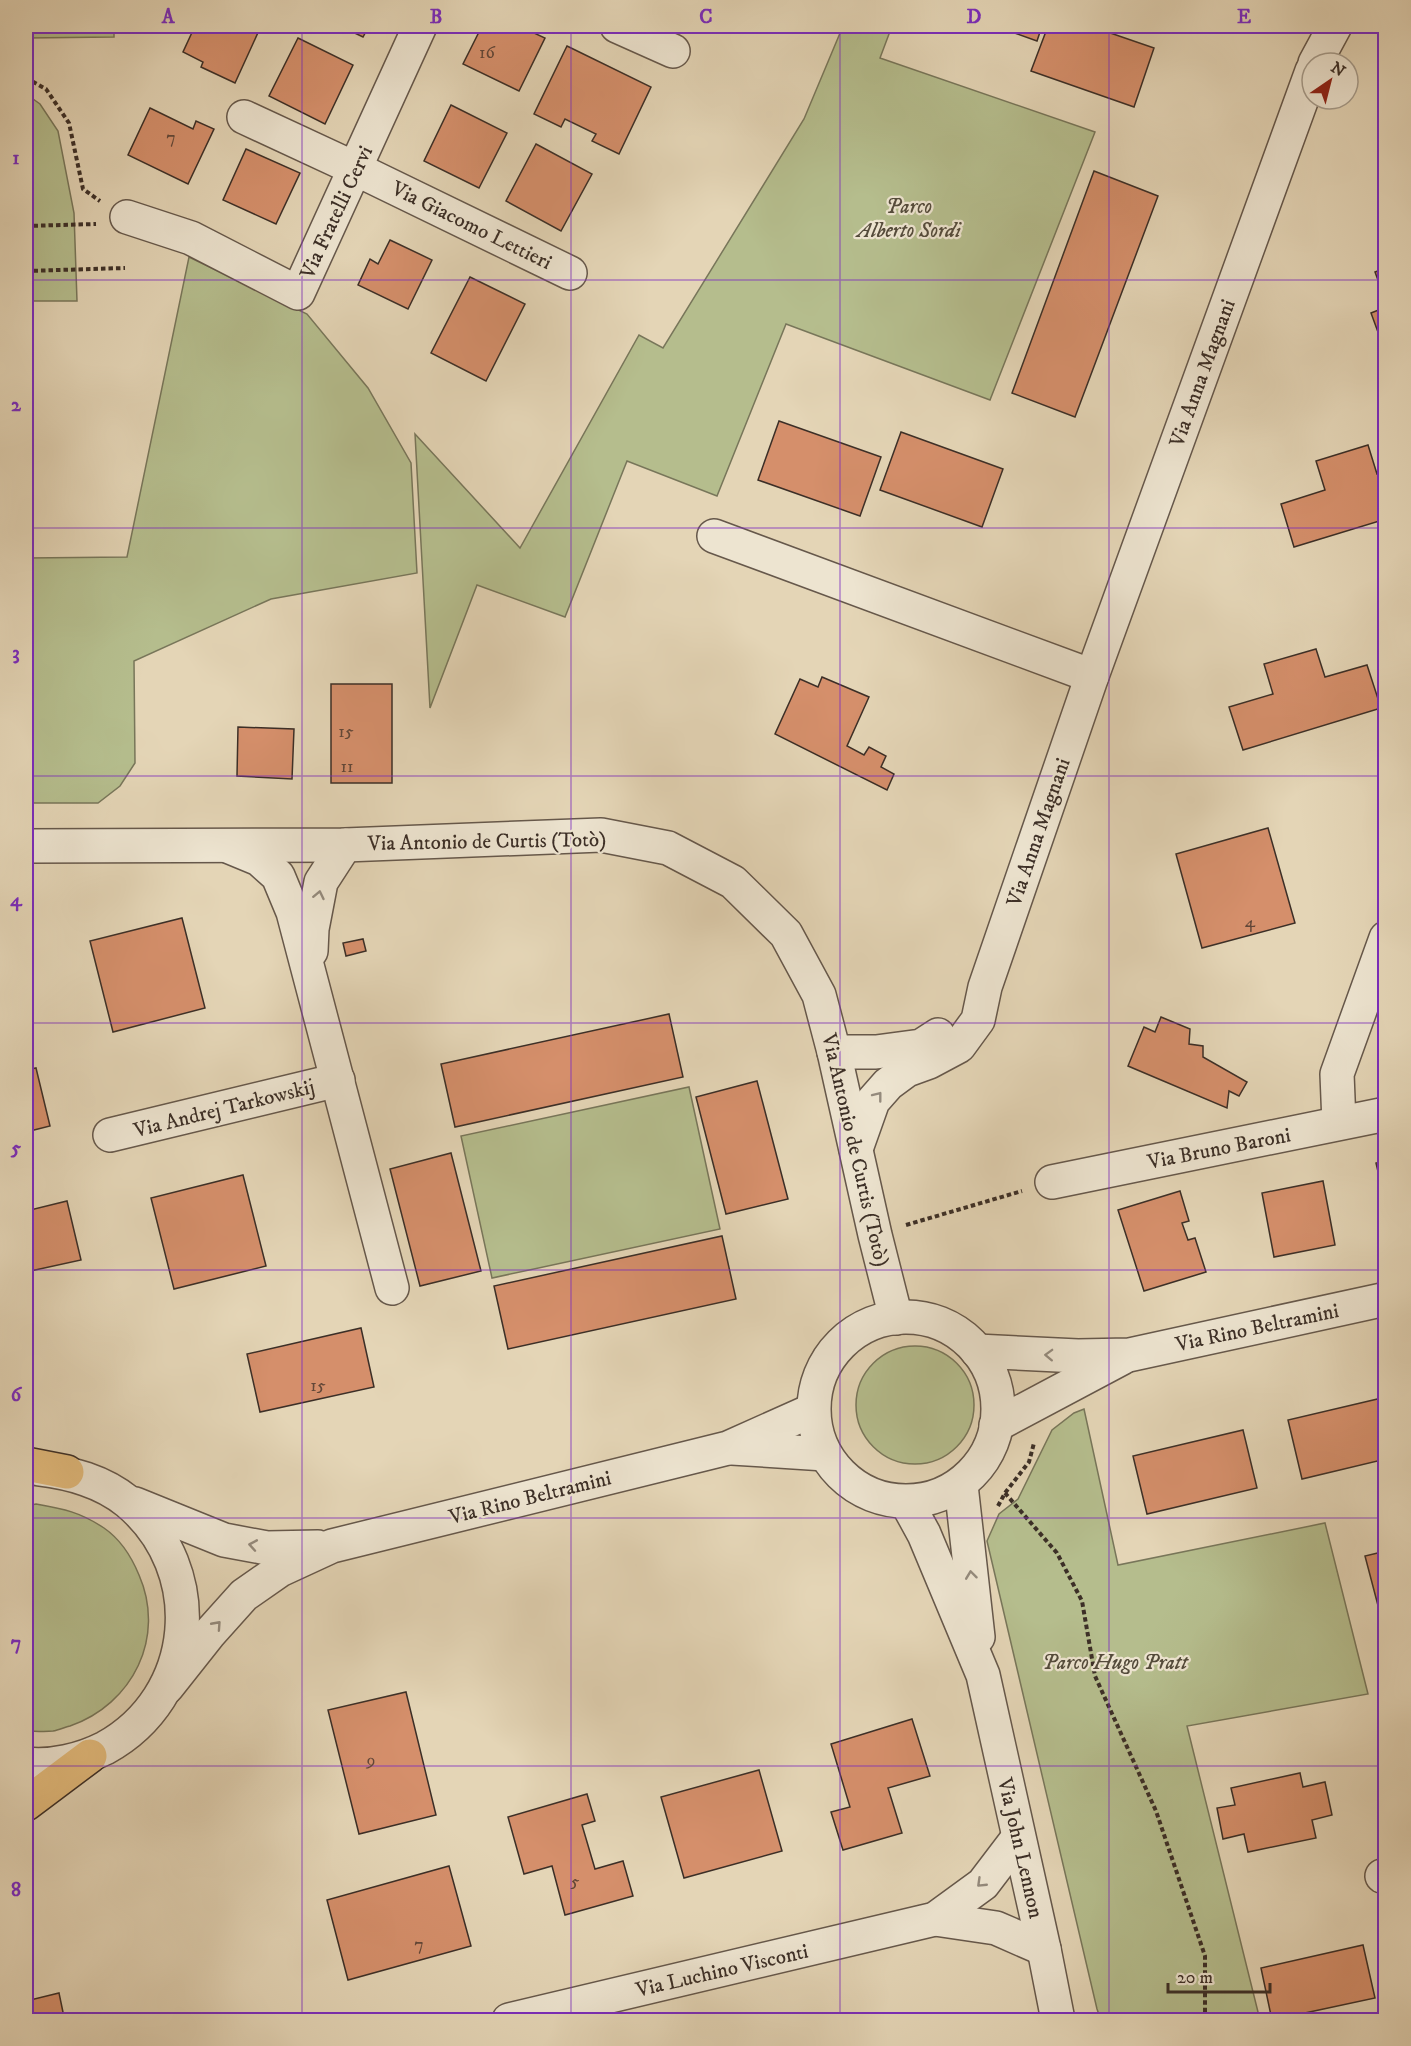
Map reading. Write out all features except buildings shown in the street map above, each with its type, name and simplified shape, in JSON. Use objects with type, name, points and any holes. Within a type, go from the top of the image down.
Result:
[{"type":"main road","points":[[26,1464],[67,1472]]},
{"type":"main road","points":[[26,1804],[90,1756]]},
{"type":"street","name":"Via Fratelli Cervi","points":[[115,221],[191,238],[298,293],[420,26]]},
{"type":"street","points":[[617,26],[673,51]]},
{"type":"street","points":[[1321,51],[1335,26]]},
{"type":"street","name":"Via Anna Magnani","points":[[856,1149],[873,1101],[888,1084],[907,1070],[929,1062],[959,1046],[978,1020],[985,987],[1092,676],[1300,104]]},
{"type":"street","name":"Via Giacomo Lettieri","points":[[244,117],[570,273]]},
{"type":"street","points":[[714,536],[1092,676]]},
{"type":"street","name":"Via Antonio de Curtis (Totò)","points":[[26,846],[345,845],[601,835],[668,848],[733,882],[786,934],[819,995],[896,1318]]},
{"type":"street","name":"Via Andrej Tarkowskij","points":[[225,845],[259,859],[278,876],[293,912],[392,1288]]},
{"type":"street","name":"Via Andrej Tarkowskij","points":[[293,912],[300,877],[312,845]]},
{"type":"street","name":"Via Andrej Tarkowskij","points":[[310,974],[312,929],[321,882],[345,845]]},
{"type":"street","points":[[1339,1123],[1337,1074],[1386,938]]},
{"type":"street","name":"Via Anna Magnani","points":[[834,1052],[876,1052],[921,1046],[959,1021],[985,987]]},
{"type":"street","name":"Via Andrej Tarkowskij","points":[[110,1135],[338,1080]]},
{"type":"street","name":"Via Bruno Baroni","points":[[1052,1182],[1386,1114]]},
{"type":"street","name":"Via Rino Beltramini","points":[[978,1352],[1078,1356],[1129,1355],[1386,1299]]},
{"type":"street","points":[[896,1318],[926,1320],[954,1331],[978,1352],[994,1375],[998,1390],[996,1425],[994,1437],[982,1463],[961,1485],[907,1503],[879,1499],[854,1487],[834,1468],[820,1445],[813,1410],[815,1389],[826,1362],[844,1340],[868,1325],[896,1318]]},
{"type":"street","name":"Via Rino Beltramini","points":[[996,1425],[1129,1355]]},
{"type":"street","name":"Via Rino Beltramini","points":[[167,1687],[208,1634],[244,1595],[280,1570],[332,1546],[728,1448],[813,1410]]},
{"type":"street","name":"Via Rino Beltramini","points":[[728,1448],[825,1454]]},
{"type":"street","points":[[26,1470],[67,1472],[99,1484],[127,1501],[151,1525],[169,1553],[180,1585],[183,1620],[179,1654],[167,1687],[147,1716],[121,1739],[90,1756],[41,1766],[26,1764]]},
{"type":"street","name":"Via John Lennon","points":[[961,1485],[983,1675],[1058,2020]]},
{"type":"street","name":"Via Rino Beltramini","points":[[127,1501],[224,1540],[267,1548],[332,1546]]},
{"type":"street","name":"Via John Lennon","points":[[907,1503],[924,1534],[983,1675]]},
{"type":"street","name":"Via Luchino Visconti","points":[[935,1919],[983,1884],[1018,1838]]},
{"type":"street","name":"Via Luchino Visconti","points":[[509,2020],[935,1919],[996,1928],[1044,1949]]},
{"type":"path","points":[[26,78],[45,89],[69,123],[83,189],[115,221]]},
{"type":"path","points":[[26,226],[115,221]]},
{"type":"path","points":[[26,271],[125,268]]},
{"type":"path","points":[[902,1227],[1052,1182]]},
{"type":"path","points":[[995,1512],[1005,1493],[1029,1462],[1036,1438]]},
{"type":"path","points":[[1005,1493],[1057,1553],[1082,1601],[1095,1676],[1156,1811],[1205,1956],[1205,2020]]},
{"type":"green space","points":[[26,26],[114,26],[114,37],[26,38]]},
{"type":"green space","name":"Parco Alberto Sordi","points":[[843,26],[892,26],[880,58],[1095,132],[990,400],[786,324],[717,496],[627,461],[565,617],[477,585],[430,708],[415,434],[520,548],[639,335],[663,348],[804,119]]},
{"type":"green space","points":[[26,94],[40,104],[58,131],[74,213],[77,301],[26,301]]},
{"type":"green space","points":[[189,257],[307,314],[368,388],[411,463],[417,573],[271,599],[134,661],[135,763],[120,786],[98,803],[26,803],[26,558],[127,557]]},
{"type":"green space","points":[[689,1087],[720,1229],[492,1278],[461,1136]]},
{"type":"green space","points":[[915,1346],[938,1351],[957,1363],[969,1382],[974,1405],[969,1428],[957,1447],[938,1459],[915,1464],[892,1459],[873,1447],[861,1428],[856,1405],[861,1382],[873,1363],[892,1351]]},
{"type":"green space","name":"Parco Hugo Pratt","points":[[1084,1409],[1118,1565],[1325,1523],[1368,1694],[1187,1726],[1260,2020],[1101,2020],[1097,2009],[987,1541],[999,1514],[1018,1499],[1052,1430],[1074,1413]]},
{"type":"green space","points":[[36,1504],[79,1515],[104,1528],[120,1543],[129,1556],[139,1575],[146,1598],[148,1622],[146,1644],[138,1666],[127,1685],[111,1702],[92,1716],[55,1731],[26,1731],[26,1506]]}]
